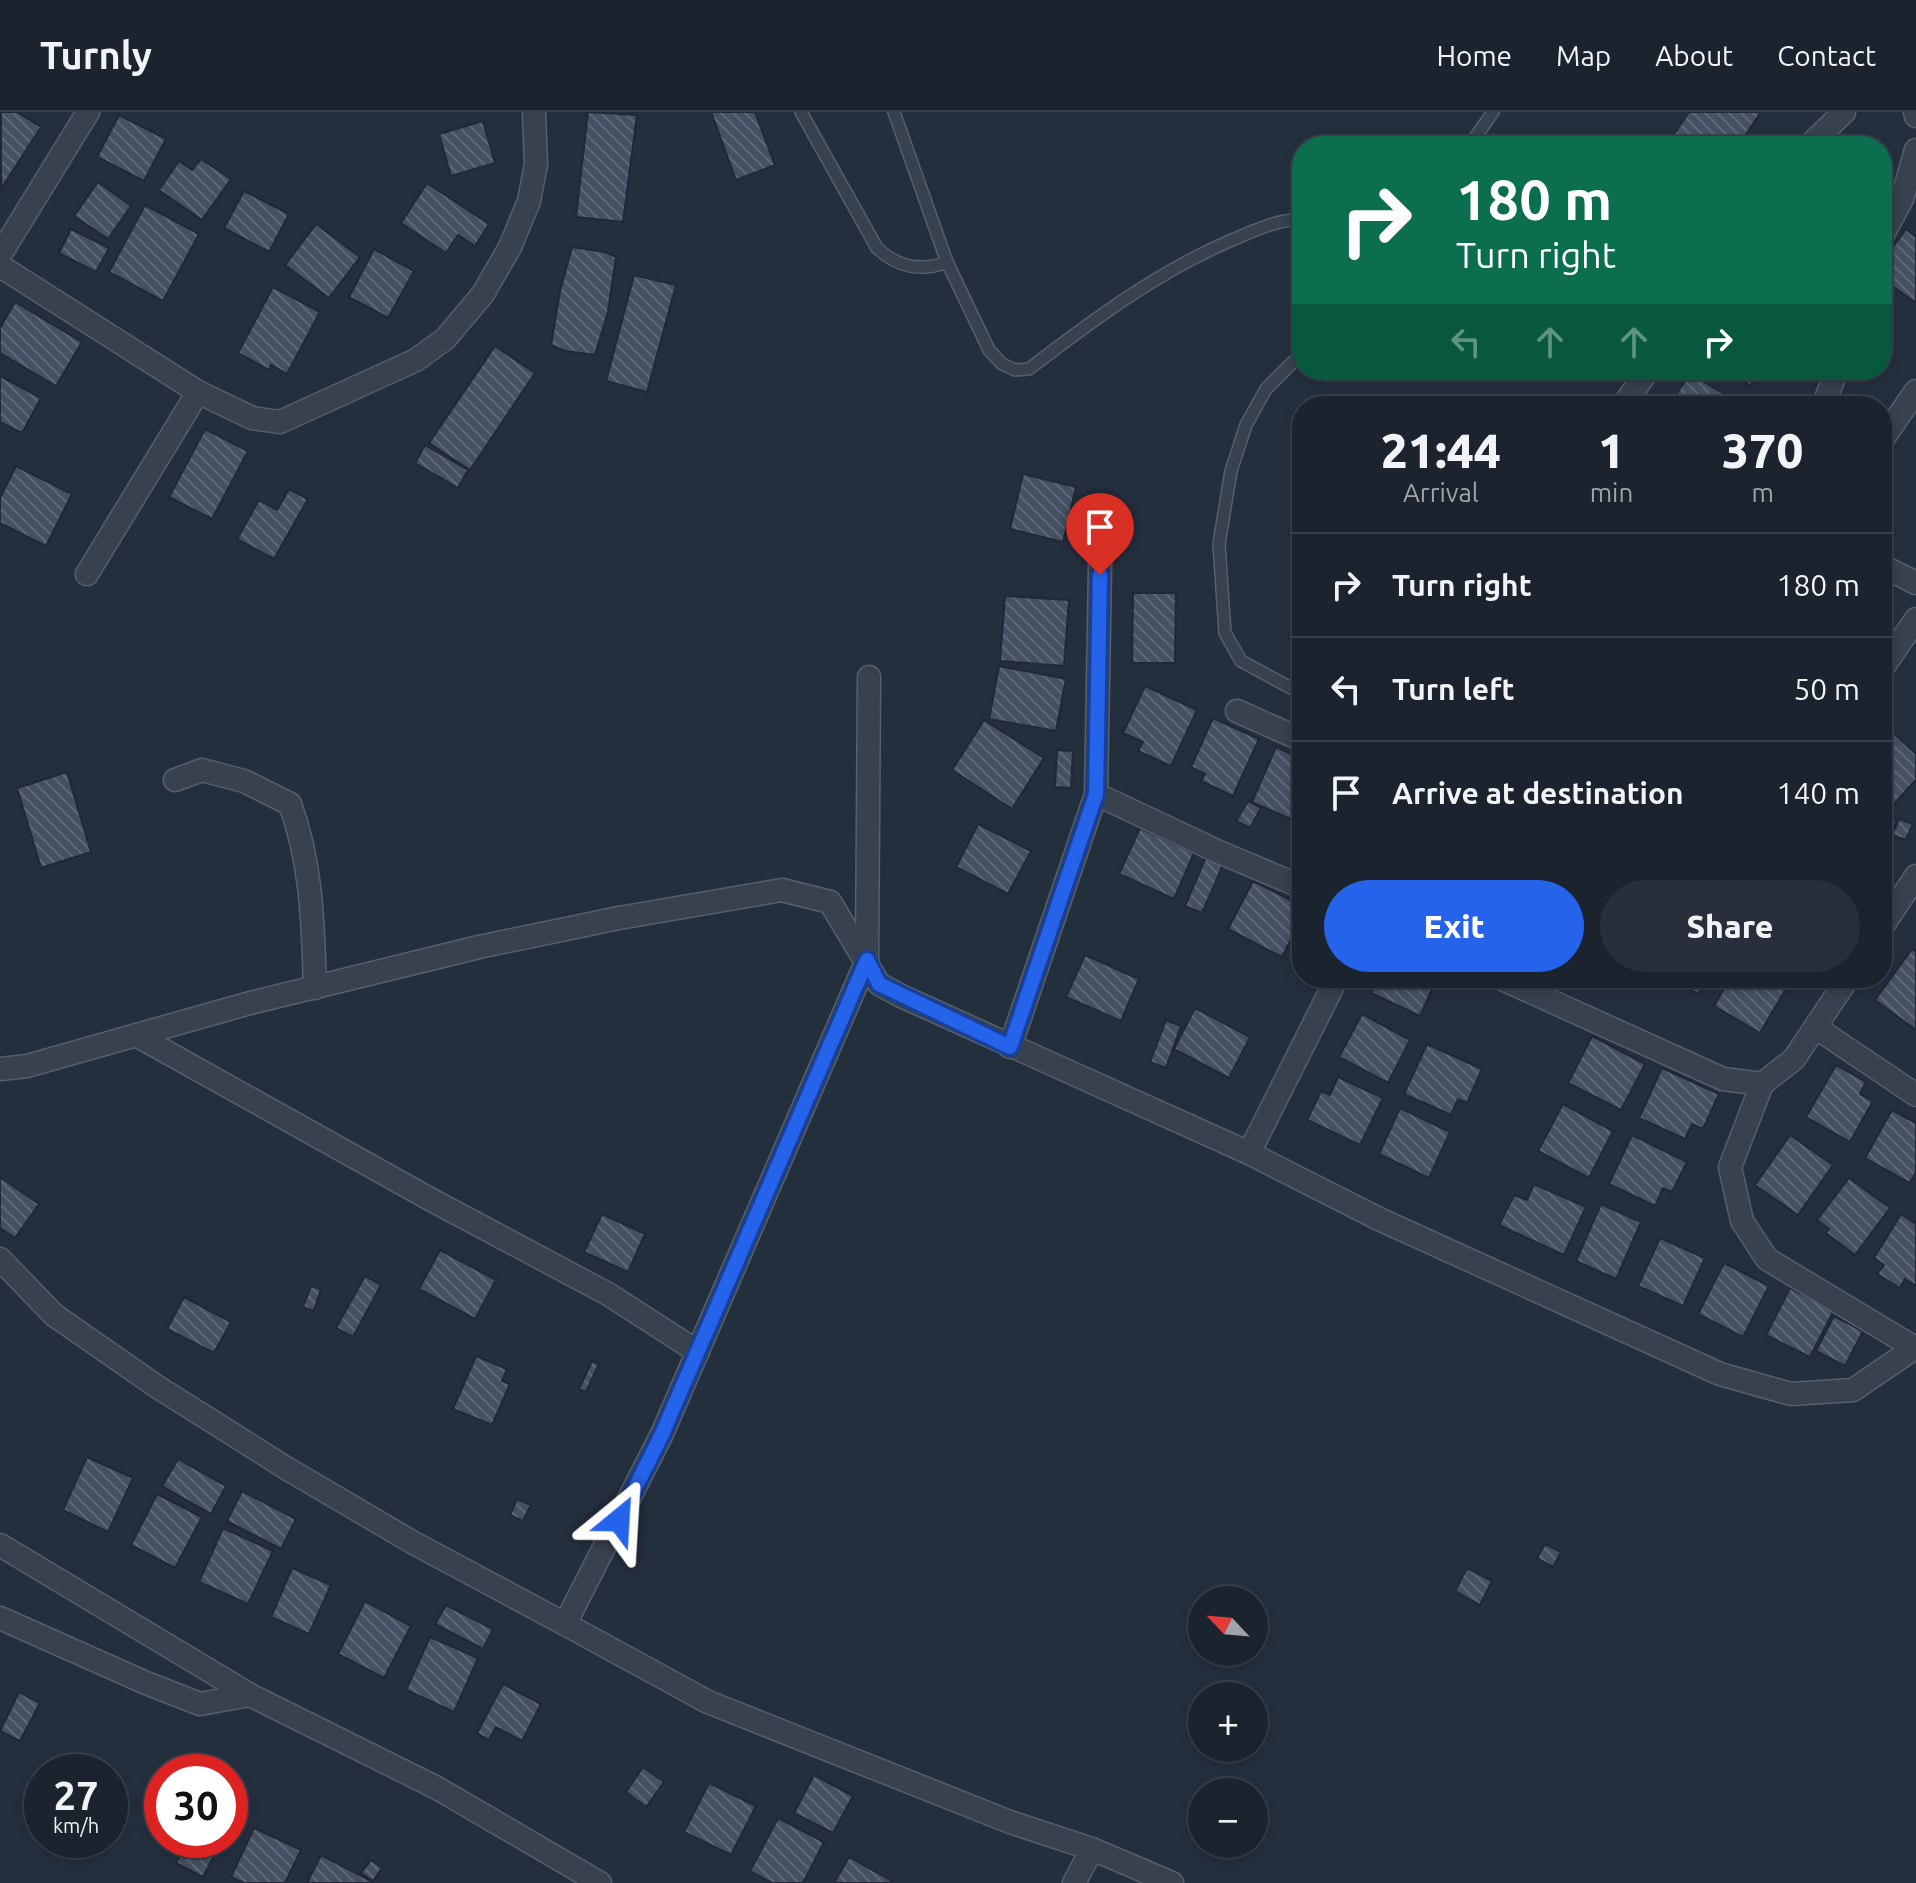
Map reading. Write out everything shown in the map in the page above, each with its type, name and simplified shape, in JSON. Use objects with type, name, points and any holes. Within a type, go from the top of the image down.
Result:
[{"type":"street","points":[[0,266],[198,392],[252,418],[280,422],[416,360],[445,339],[483,294],[510,247],[529,201],[536,164],[534,112]]},
{"type":"street","points":[[1819,136],[1844,112]]},
{"type":"street","points":[[0,255],[84,114]]},
{"type":"street","points":[[1892,218],[1902,199],[1916,150]]},
{"type":"street","points":[[1892,426],[1916,391]]},
{"type":"street","points":[[87,574],[198,392]]},
{"type":"street","points":[[1010,1047],[1096,794],[1101,512]]},
{"type":"street","points":[[1892,571],[1916,583]]},
{"type":"street","points":[[1892,654],[1916,619]]},
{"type":"street","points":[[565,1624],[662,1434],[867,960],[869,677]]},
{"type":"street","points":[[1237,711],[1292,736]]},
{"type":"street","points":[[175,780],[202,770],[244,781],[290,804],[302,837],[313,904],[315,988]]},
{"type":"street","points":[[1096,794],[1292,883]]},
{"type":"street","points":[[1892,912],[1916,876]]},
{"type":"street","points":[[0,1069],[27,1066],[479,947],[619,918],[782,890],[830,902],[879,984],[1010,1047],[1249,1153],[1379,1219],[1720,1374],[1791,1394],[1853,1390],[1916,1348],[1767,1259],[1742,1221],[1730,1167],[1762,1084],[1794,1059],[1841,988]]},
{"type":"street","points":[[1249,1153],[1332,988]]},
{"type":"street","points":[[1522,988],[1723,1079],[1762,1084]]},
{"type":"street","points":[[1815,1027],[1916,1095]]},
{"type":"street","points":[[136,1035],[428,1198],[608,1294],[698,1352]]},
{"type":"street","points":[[0,1259],[54,1315],[156,1386],[286,1468],[412,1542],[708,1702],[1010,1822],[1092,1849],[1172,1883]]},
{"type":"street","points":[[0,1545],[250,1695],[437,1788],[576,1878],[600,1883]]},
{"type":"street","points":[[0,1618],[200,1704],[250,1695]]},
{"type":"street","points":[[1074,1883],[1092,1849]]},
{"type":"lane","points":[[801,112],[877,248],[889,259],[905,266],[935,267],[947,262]]},
{"type":"lane","points":[[894,112],[947,262],[989,350],[1002,364],[1015,370],[1029,369],[1103,312],[1194,256],[1279,220],[1292,219]]},
{"type":"lane","points":[[1476,136],[1493,112]]},
{"type":"lane","points":[[1292,363],[1266,389],[1246,425],[1231,471],[1219,544],[1225,633],[1241,661],[1292,689]]},
{"type":"building","points":[[1,112],[17,112],[41,127],[1,189]]},
{"type":"building","points":[[588,112],[637,115],[623,222],[576,217]]},
{"type":"building","points":[[711,112],[755,112],[775,165],[736,180]]},
{"type":"building","points":[[1689,112],[1761,112],[1745,136],[1673,136]]},
{"type":"building","points":[[119,115],[166,139],[144,181],[97,157]]},
{"type":"building","points":[[483,121],[495,163],[451,176],[439,134]]},
{"type":"building","points":[[201,159],[231,179],[202,220],[159,190],[179,161],[192,170]]},
{"type":"building","points":[[98,182],[131,206],[108,239],[74,216]]},
{"type":"building","points":[[427,183],[489,224],[475,246],[458,235],[446,253],[401,223]]},
{"type":"building","points":[[244,191],[289,214],[269,252],[224,228]]},
{"type":"building","points":[[145,205],[199,234],[163,301],[109,272]]},
{"type":"building","points":[[316,224],[360,257],[329,298],[285,265]]},
{"type":"building","points":[[71,229],[109,248],[96,272],[59,253]]},
{"type":"building","points":[[1906,229],[1916,237],[1916,303],[1892,286],[1892,248]]},
{"type":"building","points":[[572,247],[605,252],[616,257],[608,312],[595,355],[565,351],[551,345],[560,291]]},
{"type":"building","points":[[374,249],[414,271],[388,318],[349,297]]},
{"type":"building","points":[[634,275],[676,285],[647,392],[606,381]]},
{"type":"building","points":[[273,287],[320,312],[287,374],[271,365],[269,370],[238,353]]},
{"type":"building","points":[[15,302],[82,342],[56,386],[0,353],[0,328]]},
{"type":"building","points":[[495,346],[535,373],[470,470],[429,443]]},
{"type":"building","points":[[0,376],[41,398],[22,433],[0,422]]},
{"type":"building","points":[[1686,380],[1701,380],[1727,396],[1675,396]]},
{"type":"building","points":[[205,429],[248,451],[212,519],[169,497]]},
{"type":"building","points":[[425,445],[468,470],[458,488],[415,463]]},
{"type":"building","points":[[16,466],[72,494],[46,546],[0,523],[0,498]]},
{"type":"building","points":[[1023,474],[1076,487],[1063,542],[1010,529]]},
{"type":"building","points":[[289,489],[308,499],[274,559],[237,539],[259,500],[277,510]]},
{"type":"building","points":[[1133,593],[1176,593],[1175,663],[1132,663]]},
{"type":"building","points":[[1005,596],[1069,600],[1064,666],[1000,661]]},
{"type":"building","points":[[999,666],[1066,679],[1056,731],[989,719]]},
{"type":"building","points":[[1145,686],[1197,710],[1171,766],[1138,751],[1143,742],[1123,733]]},
{"type":"building","points":[[1213,718],[1259,739],[1233,796],[1201,781],[1205,774],[1191,767]]},
{"type":"building","points":[[984,720],[1044,758],[1012,809],[952,770]]},
{"type":"building","points":[[1892,732],[1916,754],[1916,780],[1893,805]]},
{"type":"building","points":[[1276,747],[1292,754],[1292,820],[1252,802]]},
{"type":"building","points":[[1057,750],[1073,751],[1071,788],[1055,787]]},
{"type":"building","points":[[67,772],[91,852],[41,868],[17,788]]},
{"type":"building","points":[[1248,801],[1261,808],[1250,828],[1236,821]]},
{"type":"building","points":[[1899,819],[1913,824],[1906,840],[1892,835]]},
{"type":"building","points":[[978,824],[1031,851],[1008,894],[956,867]]},
{"type":"building","points":[[1140,828],[1194,853],[1174,899],[1119,874]]},
{"type":"building","points":[[1206,857],[1223,865],[1202,913],[1185,906]]},
{"type":"building","points":[[1253,881],[1292,901],[1292,938],[1282,957],[1228,929]]},
{"type":"building","points":[[1912,949],[1916,952],[1916,1030],[1875,1000],[1884,988],[1892,988],[1892,977]]},
{"type":"building","points":[[1085,955],[1139,979],[1121,1021],[1066,997]]},
{"type":"building","points":[[1373,988],[1433,988],[1420,1016],[1371,993]]},
{"type":"building","points":[[1686,988],[1702,988],[1699,994]]},
{"type":"building","points":[[1724,988],[1786,988],[1760,1033],[1714,1006]]},
{"type":"building","points":[[1195,1008],[1250,1037],[1229,1078],[1174,1049]]},
{"type":"building","points":[[1362,1014],[1410,1040],[1388,1083],[1339,1057]]},
{"type":"building","points":[[1166,1020],[1181,1026],[1166,1068],[1150,1062]]},
{"type":"building","points":[[1592,1036],[1645,1064],[1621,1110],[1568,1083]]},
{"type":"building","points":[[1427,1044],[1482,1069],[1467,1103],[1458,1099],[1451,1115],[1404,1094]]},
{"type":"building","points":[[1836,1065],[1866,1082],[1860,1094],[1873,1101],[1850,1142],[1806,1117]]},
{"type":"building","points":[[1662,1068],[1719,1094],[1703,1129],[1692,1124],[1685,1139],[1639,1118]]},
{"type":"building","points":[[1338,1077],[1383,1098],[1360,1145],[1307,1120],[1321,1091],[1330,1095]]},
{"type":"building","points":[[1563,1104],[1613,1131],[1589,1178],[1538,1151]]},
{"type":"building","points":[[1400,1108],[1450,1132],[1429,1178],[1379,1154]]},
{"type":"building","points":[[1892,1110],[1916,1123],[1916,1172],[1910,1183],[1865,1158]]},
{"type":"building","points":[[1632,1135],[1687,1162],[1672,1192],[1663,1188],[1655,1206],[1609,1184]]},
{"type":"building","points":[[1790,1135],[1833,1165],[1798,1215],[1755,1185]]},
{"type":"building","points":[[0,1177],[39,1204],[15,1238],[0,1228]]},
{"type":"building","points":[[1849,1178],[1890,1208],[1855,1255],[1826,1233],[1829,1229],[1817,1220]]},
{"type":"building","points":[[1534,1184],[1586,1207],[1564,1255],[1499,1225],[1514,1195],[1527,1200]]},
{"type":"building","points":[[1601,1204],[1641,1222],[1616,1279],[1576,1261]]},
{"type":"building","points":[[602,1214],[645,1234],[628,1272],[584,1252]]},
{"type":"building","points":[[1901,1214],[1916,1224],[1916,1286],[1905,1279],[1900,1288],[1877,1274],[1884,1265],[1874,1258]]},
{"type":"building","points":[[1660,1238],[1705,1258],[1683,1306],[1638,1286]]},
{"type":"building","points":[[440,1250],[496,1280],[475,1319],[419,1289]]},
{"type":"building","points":[[1724,1263],[1769,1286],[1743,1337],[1698,1314]]},
{"type":"building","points":[[365,1276],[381,1285],[353,1337],[336,1328]]},
{"type":"building","points":[[311,1286],[321,1289],[314,1311],[303,1307]]},
{"type":"building","points":[[1790,1288],[1834,1310],[1810,1357],[1766,1335]]},
{"type":"building","points":[[184,1297],[231,1322],[214,1353],[167,1329]]},
{"type":"building","points":[[1834,1316],[1863,1331],[1845,1366],[1816,1351]]},
{"type":"building","points":[[476,1356],[507,1369],[502,1381],[510,1384],[492,1425],[453,1409]]},
{"type":"building","points":[[592,1361],[599,1364],[586,1392],[579,1389]]},
{"type":"building","points":[[87,1457],[133,1478],[108,1532],[63,1510]]},
{"type":"building","points":[[178,1459],[226,1486],[211,1514],[162,1486]]},
{"type":"building","points":[[242,1491],[296,1519],[281,1549],[227,1521]]},
{"type":"building","points":[[157,1494],[202,1517],[175,1568],[131,1545]]},
{"type":"building","points":[[517,1499],[531,1505],[523,1521],[510,1515]]},
{"type":"building","points":[[223,1528],[273,1551],[248,1604],[199,1582]]},
{"type":"building","points":[[1545,1544],[1561,1552],[1553,1567],[1537,1558]]},
{"type":"building","points":[[292,1568],[331,1585],[309,1634],[271,1617]]},
{"type":"building","points":[[1467,1568],[1492,1581],[1480,1605],[1455,1591]]},
{"type":"building","points":[[365,1601],[411,1626],[384,1678],[338,1654]]},
{"type":"building","points":[[446,1605],[493,1629],[483,1649],[435,1624]]},
{"type":"building","points":[[430,1637],[478,1658],[454,1712],[406,1690]]},
{"type":"building","points":[[503,1684],[541,1704],[522,1741],[496,1727],[489,1740],[477,1733]]},
{"type":"building","points":[[19,1692],[40,1703],[20,1741],[0,1731]]},
{"type":"building","points":[[643,1767],[664,1782],[646,1807],[626,1792]]},
{"type":"building","points":[[814,1775],[853,1796],[833,1833],[794,1813]]},
{"type":"building","points":[[709,1783],[756,1806],[731,1855],[684,1832]]},
{"type":"building","points":[[778,1818],[824,1842],[803,1883],[772,1883],[750,1871]]},
{"type":"building","points":[[254,1828],[301,1850],[285,1883],[244,1883],[231,1877],[240,1858],[248,1858],[248,1841]]},
{"type":"building","points":[[321,1855],[373,1882],[373,1883],[307,1883]]},
{"type":"building","points":[[849,1857],[892,1881],[834,1883]]},
{"type":"building","points":[[179,1858],[213,1858],[203,1877],[176,1863]]},
{"type":"building","points":[[371,1860],[382,1868],[373,1881],[361,1873]]},
{"type":"route","points":[[619,1520],[662,1434],[867,960],[879,984],[1010,1047],[1096,794],[1100,575]]}]
